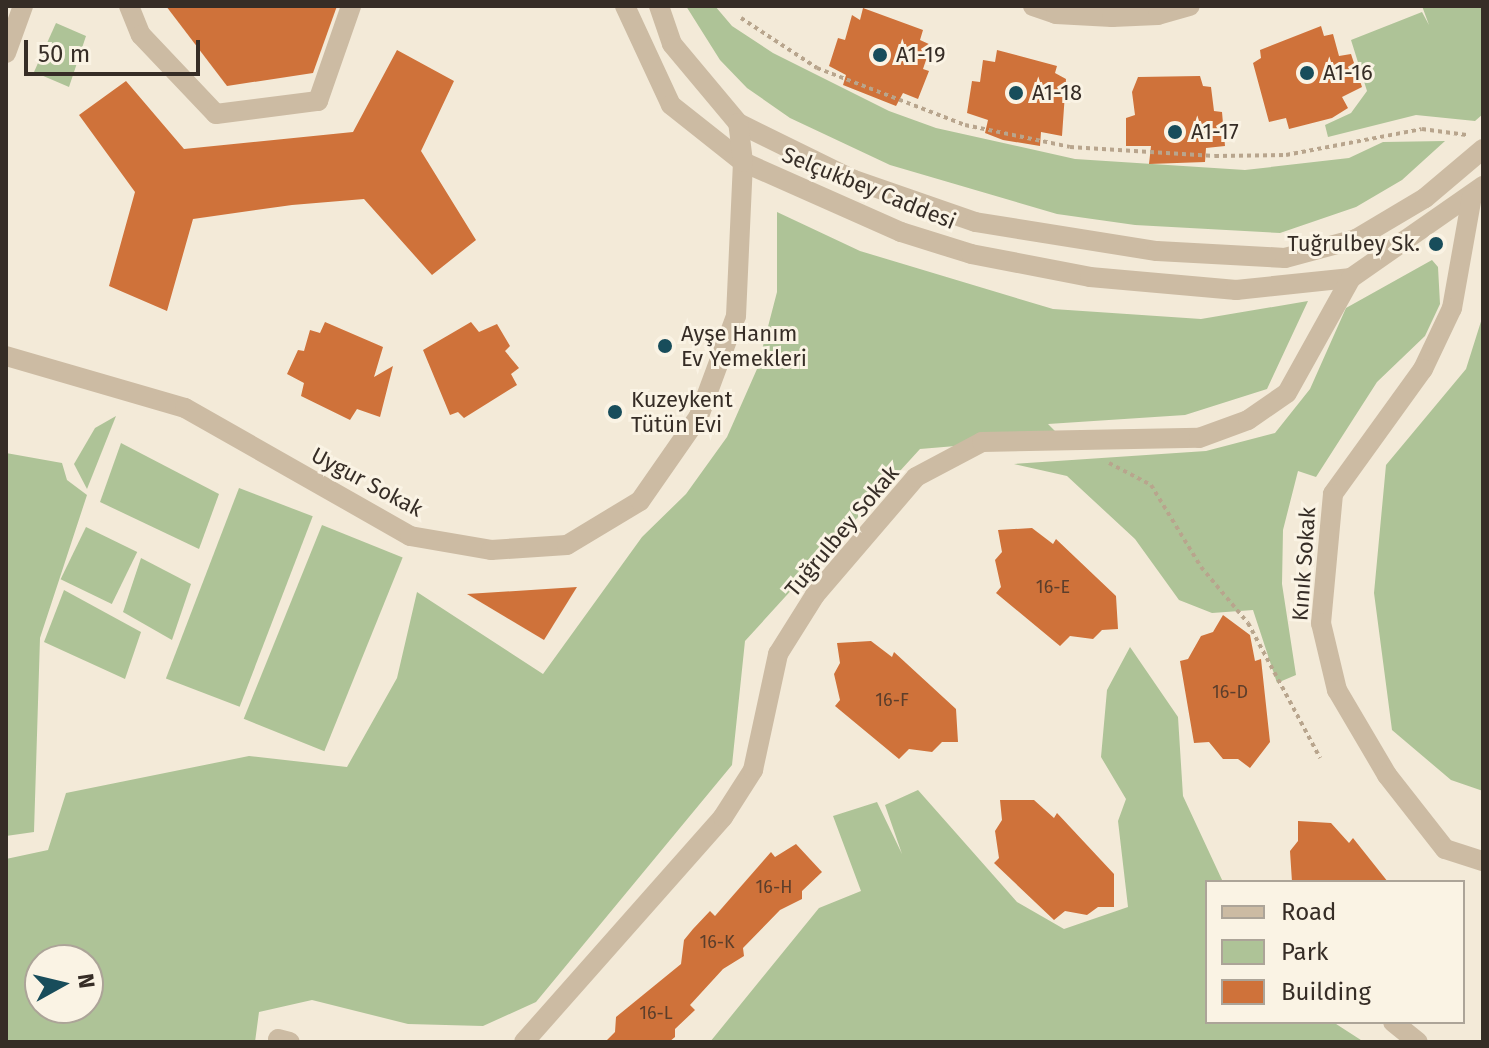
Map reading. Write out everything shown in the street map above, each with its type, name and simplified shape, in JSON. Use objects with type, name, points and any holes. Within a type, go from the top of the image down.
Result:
[{"type":"street","points":[[8,42],[23,6]]},
{"type":"street","points":[[129,6],[141,35],[216,114],[318,101],[351,6]]},
{"type":"street","name":"Selçukbey Caddesi","points":[[625,6],[671,105],[743,162],[901,232],[971,254],[1090,277],[1236,290],[1351,278],[1477,191]]},
{"type":"street","name":"Selçukbey Caddesi","points":[[659,6],[672,44],[738,123],[854,180],[975,222],[1221,257],[1285,258],[1356,239],[1425,198],[1480,146]]},
{"type":"street","points":[[1033,6],[1056,14],[1112,17],[1158,15],[1190,6]]},
{"type":"street","name":"Uygur Sokak","points":[[6,356],[185,408],[410,536],[491,550],[567,545],[640,501],[699,416],[736,316],[743,162],[738,123]]},
{"type":"street","name":"Kınık Sokak","points":[[1477,191],[1452,308],[1423,369],[1333,494],[1321,623],[1337,690],[1387,775],[1445,849],[1483,861]]},
{"type":"street","name":"Tuğrulbey Sokak","points":[[524,1042],[723,817],[753,770],[778,654],[815,595],[916,477],[982,442],[1199,438],[1248,420],[1287,393],[1351,278]]},
{"type":"street","points":[[1396,1024],[1418,1042]]},
{"type":"path","points":[[741,18],[817,68],[965,125],[1070,147],[1229,156],[1315,151],[1422,129],[1443,128],[1480,146]]},
{"type":"path","points":[[1099,458],[1151,485],[1201,567],[1248,623],[1320,758]]},
{"type":"green space","points":[[686,6],[715,6],[732,26],[773,53],[889,111],[936,128],[1075,159],[1245,170],[1349,158],[1383,142],[1445,141],[1402,180],[1356,207],[1280,233],[1135,225],[1057,214],[890,165],[790,118],[747,88],[720,60]]},
{"type":"green space","points":[[1422,6],[1483,6],[1483,114],[1475,121],[1416,115],[1328,137],[1325,125],[1351,113],[1367,91],[1351,40],[1422,12],[1429,25]]},
{"type":"green space","points":[[56,23],[86,36],[69,87],[34,72]]},
{"type":"green space","points":[[777,212],[860,251],[1053,309],[1201,319],[1308,301],[1267,389],[1185,415],[1048,424],[1061,437],[920,449],[745,641],[732,765],[536,1002],[483,1026],[408,1024],[312,1000],[259,1012],[255,1042],[6,1042],[6,859],[48,850],[66,793],[249,756],[347,767],[397,678],[417,592],[543,674],[642,537],[686,494],[727,437],[757,369],[777,292]]},
{"type":"green space","points":[[1432,260],[1438,267],[1440,304],[1425,336],[1377,382],[1316,477],[1298,471],[1283,530],[1282,584],[1296,675],[1277,683],[1253,610],[1212,613],[1179,600],[1135,539],[1067,476],[1014,464],[1206,451],[1275,433],[1310,389],[1346,308]]},
{"type":"green space","points":[[1483,315],[1483,791],[1451,780],[1392,730],[1374,593],[1386,465],[1466,369]]},
{"type":"green space","points":[[116,416],[87,489],[74,464],[95,428]]},
{"type":"green space","points":[[121,443],[219,494],[199,549],[100,502]]},
{"type":"green space","points":[[6,453],[62,463],[67,480],[87,495],[40,638],[34,832],[6,836]]},
{"type":"green space","points":[[239,488],[313,516],[240,707],[166,678]]},
{"type":"green space","points":[[322,525],[403,558],[324,751],[244,719]]},
{"type":"green space","points":[[86,527],[137,552],[112,604],[61,579]]},
{"type":"green space","points":[[141,558],[191,584],[172,640],[123,612]]},
{"type":"green space","points":[[64,590],[141,632],[125,679],[44,642]]},
{"type":"green space","points":[[1130,647],[1178,717],[1183,796],[1222,880],[1205,880],[1205,1024],[1336,1024],[1364,1042],[710,1042],[819,908],[861,891],[833,816],[877,802],[902,854],[885,805],[918,790],[1017,902],[1064,929],[1128,907],[1118,821],[1126,799],[1101,757],[1107,690]]},
{"type":"building","points":[[166,6],[337,6],[313,73],[227,86]]},
{"type":"building","name":"A1-19","points":[[863,8],[923,30],[920,40],[931,45],[923,69],[929,71],[918,99],[903,93],[896,106],[843,85],[846,75],[829,66],[838,38],[845,40],[852,15],[860,20]]},
{"type":"building","name":"A1-16","points":[[1321,26],[1324,36],[1333,34],[1339,56],[1351,54],[1362,87],[1342,97],[1348,108],[1332,118],[1289,129],[1286,118],[1269,122],[1253,63],[1261,58],[1260,50]]},
{"type":"building","points":[[397,50],[454,81],[421,151],[476,240],[432,275],[364,199],[292,205],[193,219],[167,311],[109,286],[135,192],[79,115],[126,81],[184,149],[353,132]]},
{"type":"building","name":"A1-18","points":[[997,50],[1057,66],[1055,73],[1066,79],[1062,136],[1041,132],[1040,146],[1003,140],[985,133],[988,120],[967,113],[972,81],[980,82],[983,60],[995,62]]},
{"type":"building","name":"A1-17","points":[[1200,76],[1203,86],[1211,87],[1214,111],[1222,112],[1225,146],[1206,148],[1205,162],[1149,164],[1151,146],[1126,146],[1126,118],[1135,115],[1132,92],[1138,77]]},
{"type":"building","points":[[325,322],[383,347],[374,377],[393,366],[380,417],[357,409],[350,420],[301,396],[304,383],[287,374],[298,350],[304,351],[310,330],[320,333]]},
{"type":"building","points":[[471,322],[479,332],[497,324],[510,346],[505,351],[519,368],[511,374],[517,385],[464,418],[458,412],[450,415],[423,350]]},
{"type":"building","points":[[1032,528],[1053,544],[1056,539],[1116,596],[1118,629],[1102,630],[1093,639],[1070,636],[1060,646],[996,593],[1001,587],[995,560],[1002,552],[998,530]]},
{"type":"building","points":[[577,587],[544,640],[467,594]]},
{"type":"building","points":[[1223,615],[1250,635],[1255,661],[1261,659],[1270,742],[1250,768],[1238,759],[1223,759],[1209,742],[1194,743],[1180,661],[1188,659],[1201,636],[1213,632]]},
{"type":"building","points":[[871,641],[892,657],[894,652],[956,709],[958,742],[942,742],[932,752],[909,749],[899,759],[835,706],[840,700],[834,674],[840,663],[837,643]]},
{"type":"building","points":[[1000,800],[1034,800],[1054,818],[1057,813],[1114,874],[1114,907],[1098,907],[1087,915],[1065,911],[1054,920],[994,863],[999,858],[995,831],[1002,820]]},
{"type":"building","points":[[1298,821],[1331,823],[1349,843],[1353,838],[1386,880],[1292,880],[1290,851],[1298,841]]},
{"type":"building","points":[[796,844],[822,872],[802,891],[802,899],[780,910],[743,948],[744,956],[723,969],[690,1005],[695,1010],[675,1029],[675,1037],[669,1042],[605,1042],[615,1032],[616,1017],[681,964],[684,940],[710,911],[715,916],[771,852],[775,857]]},
{"type":"place","name":"A1-19","points":[[880,55]]},
{"type":"place","name":"A1-16","points":[[1307,73]]},
{"type":"place","name":"A1-18","points":[[1016,93]]},
{"type":"place","name":"A1-17","points":[[1175,132]]},
{"type":"place","name":"Tuğrulbey Sk.","points":[[1436,244]]},
{"type":"place","name":"Ayşe Hanım Ev Yemekleri","points":[[665,346]]},
{"type":"place","name":"Kuzeykent Tütün Evi","points":[[615,412]]}]
